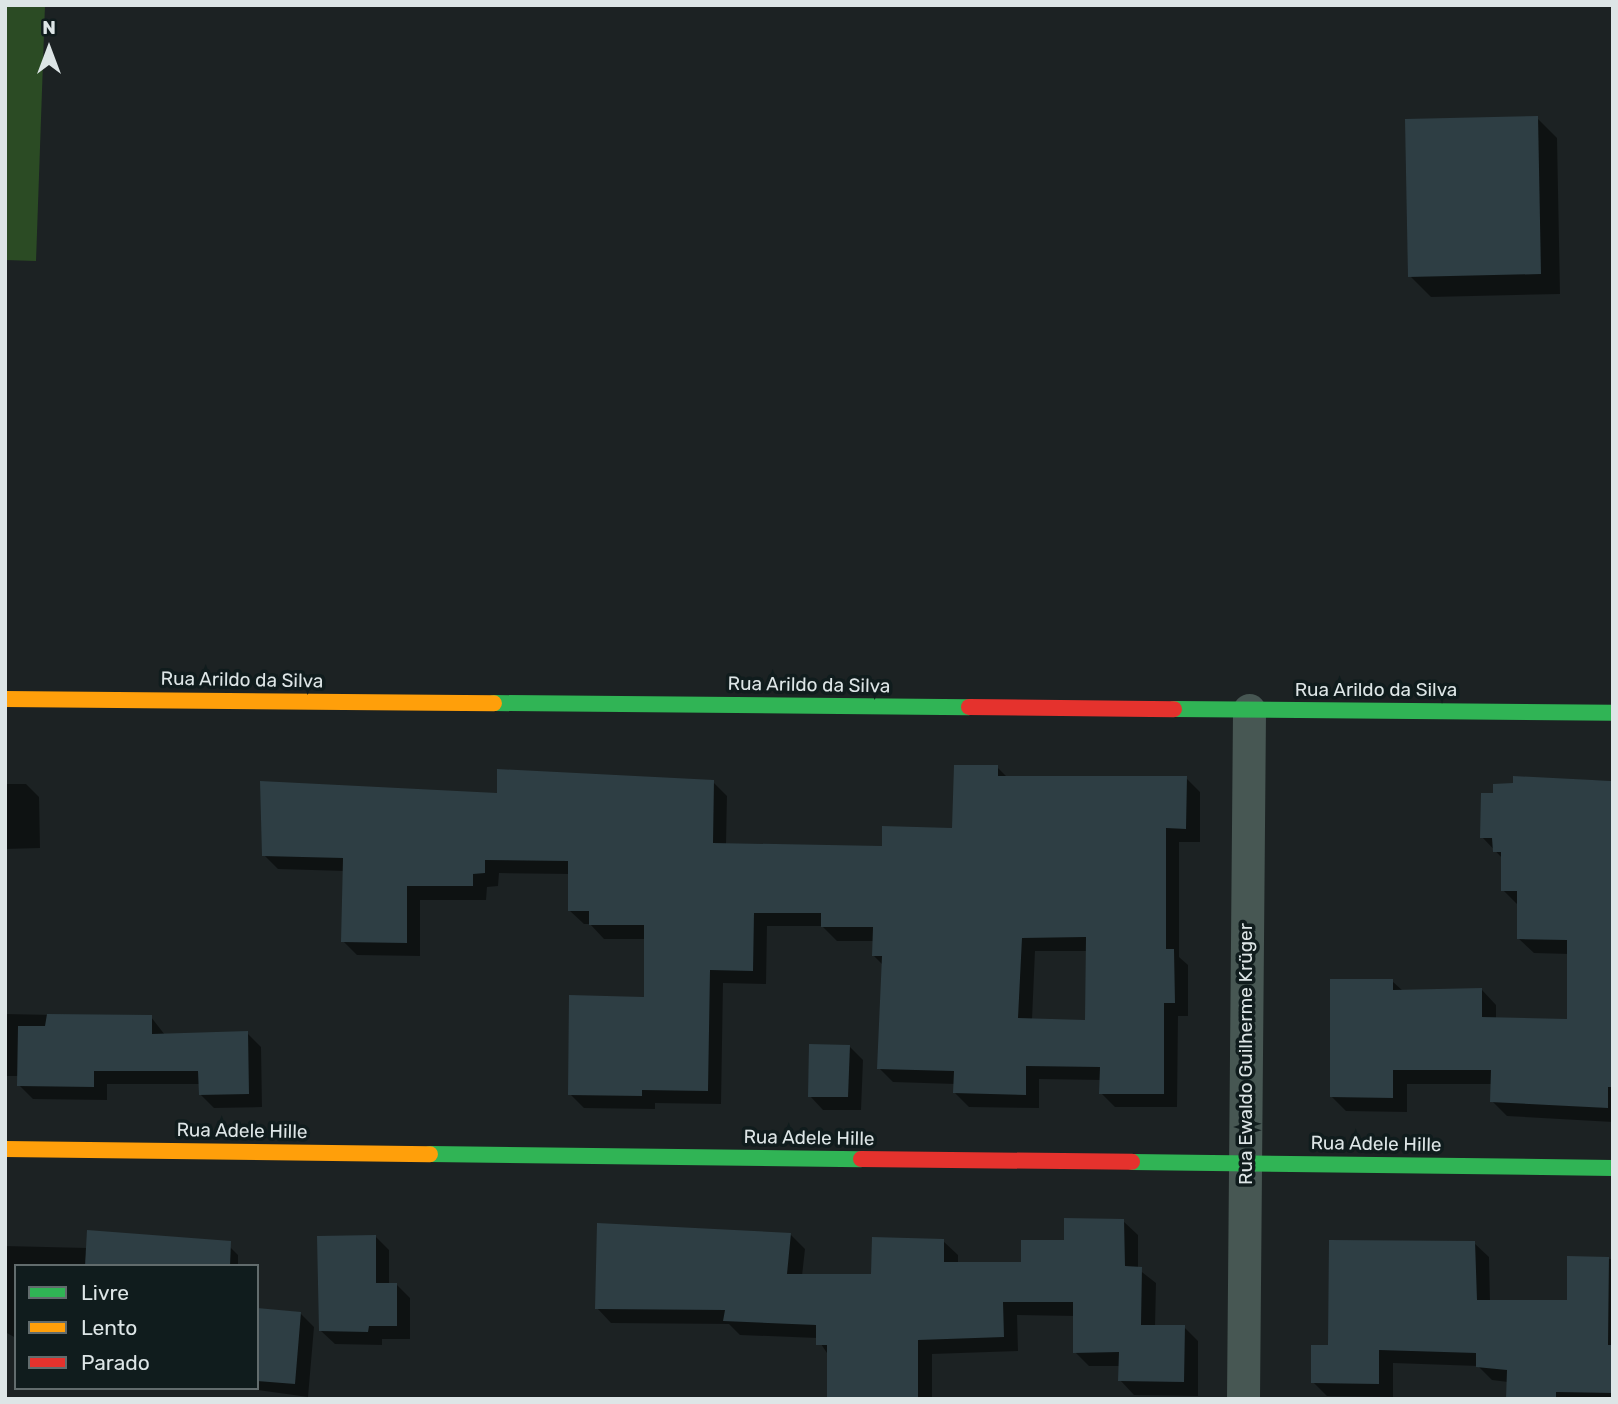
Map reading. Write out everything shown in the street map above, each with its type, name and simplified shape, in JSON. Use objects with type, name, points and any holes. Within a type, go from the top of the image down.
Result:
[{"type":"street","name":"Rua Arildo da Silva","points":[[5,698],[1613,713]]},
{"type":"street","name":"Rua Ewaldo Guilherme Krüger","points":[[1243,1399],[1249,710]]},
{"type":"street","name":"Rua Adele Hille","points":[[5,1149],[1613,1168]]},
{"type":"green space","points":[[5,5],[45,5],[36,261],[5,260]]},
{"type":"building","points":[[1538,116],[1541,274],[1408,277],[1405,119]]},
{"type":"building","points":[[954,765],[998,765],[998,776],[1187,776],[1186,829],[1166,828],[1166,949],[1174,949],[1175,1003],[1164,1003],[1164,1094],[1099,1094],[1100,1067],[1026,1066],[1026,1095],[953,1093],[954,1071],[877,1069],[882,956],[872,956],[873,927],[821,927],[821,913],[754,913],[753,971],[710,970],[708,1091],[642,1090],[642,1096],[568,1095],[569,995],[644,997],[644,925],[589,925],[589,911],[568,911],[568,861],[485,860],[485,873],[473,874],[473,886],[407,886],[407,943],[341,942],[343,858],[262,856],[260,781],[497,793],[497,769],[714,780],[713,843],[882,846],[882,826],[952,828]],"holes":[[[1086,937],[1085,1020],[1018,1018],[1022,938]]]},
{"type":"building","points":[[1513,776],[1612,781],[1613,1087],[1608,1087],[1608,1108],[1490,1102],[1491,1070],[1393,1070],[1393,1098],[1330,1097],[1330,979],[1393,979],[1393,990],[1482,988],[1482,1017],[1567,1019],[1567,940],[1517,939],[1517,891],[1501,891],[1501,852],[1493,852],[1492,838],[1480,838],[1481,793],[1493,793],[1493,784],[1513,783]]},
{"type":"building","points":[[47,1014],[152,1015],[152,1034],[248,1031],[249,1094],[199,1095],[198,1071],[94,1071],[94,1087],[17,1086],[18,1026],[45,1026]]},
{"type":"building","points":[[809,1044],[850,1045],[848,1097],[808,1097]]},
{"type":"building","points":[[1064,1218],[1124,1219],[1125,1266],[1142,1267],[1141,1325],[1185,1325],[1184,1382],[1118,1381],[1119,1352],[1073,1353],[1073,1302],[1003,1302],[1004,1337],[918,1340],[918,1399],[827,1399],[827,1345],[816,1345],[816,1325],[723,1321],[725,1310],[595,1309],[597,1223],[791,1233],[787,1274],[871,1274],[872,1237],[944,1239],[944,1262],[1021,1262],[1021,1240],[1064,1240]]},
{"type":"building","points":[[87,1230],[231,1241],[230,1264],[85,1264]]},
{"type":"building","points":[[376,1235],[376,1283],[397,1283],[397,1326],[369,1326],[368,1332],[319,1331],[317,1236]]},
{"type":"building","points":[[1329,1240],[1475,1241],[1477,1300],[1567,1300],[1567,1256],[1609,1257],[1608,1345],[1613,1345],[1613,1393],[1556,1392],[1556,1399],[1506,1399],[1507,1370],[1476,1367],[1476,1353],[1379,1350],[1379,1384],[1311,1383],[1311,1345],[1328,1345]]},
{"type":"building","points":[[259,1308],[301,1312],[295,1384],[259,1381]]},
{"type":"traffic: fast","points":[[494,703],[969,707]]},
{"type":"traffic: fast","points":[[1174,709],[1613,713]]},
{"type":"traffic: fast","points":[[430,1154],[861,1159]]},
{"type":"traffic: fast","points":[[1132,1162],[1613,1168]]},
{"type":"traffic: slow","points":[[5,699],[494,703]]},
{"type":"traffic: slow","points":[[5,1149],[430,1154]]},
{"type":"traffic: jam","points":[[969,707],[1174,709]]},
{"type":"traffic: jam","points":[[861,1159],[1132,1162]]}]
